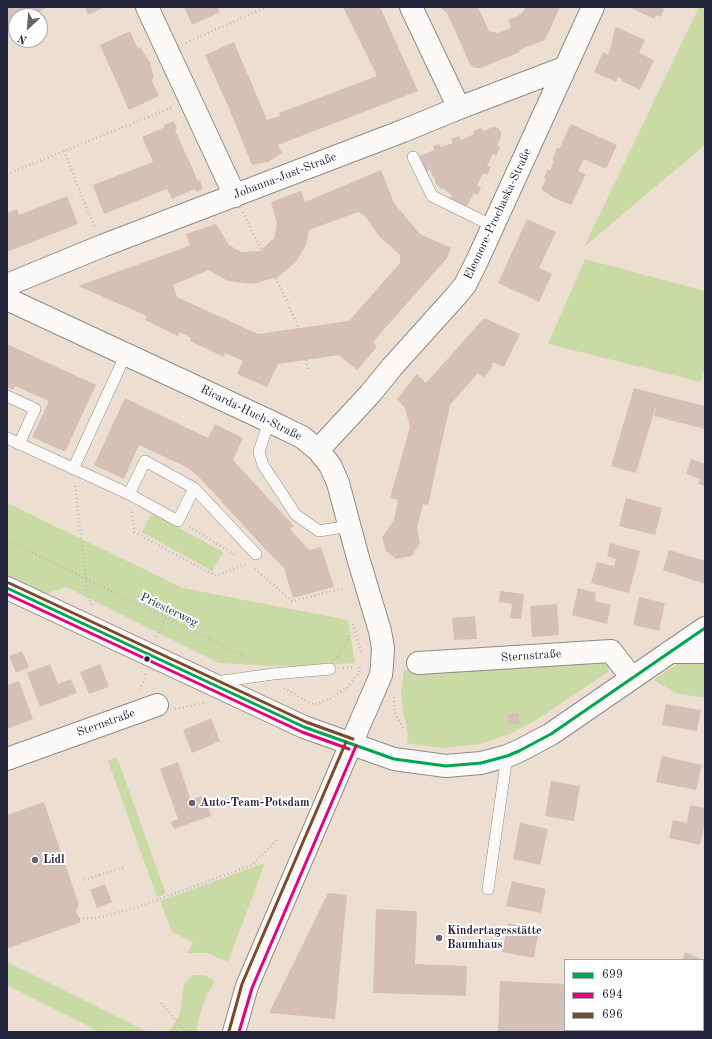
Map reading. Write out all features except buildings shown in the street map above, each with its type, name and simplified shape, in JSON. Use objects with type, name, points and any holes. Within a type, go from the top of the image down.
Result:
[{"type":"street","points":[[147,7],[235,196]]},
{"type":"street","points":[[411,7],[458,108]]},
{"type":"street","name":"Eleonore-Prochaska-Straße","points":[[318,450],[370,394],[392,367],[456,296],[464,284],[477,261],[593,7]]},
{"type":"street","name":"Johanna-Just-Straße","points":[[7,285],[102,246],[564,68]]},
{"type":"street","name":"Ricarda-Huch-Straße","points":[[7,299],[302,437],[318,450],[330,465],[338,483],[381,635],[383,653],[382,665],[378,682],[247,986],[234,1032]]},
{"type":"street","points":[[7,588],[208,693],[394,759],[446,766],[481,763],[520,751],[551,734],[705,628]]},
{"type":"street","name":"Sternstraße","points":[[418,664],[611,651],[632,678]]},
{"type":"street","points":[[670,652],[705,652]]},
{"type":"street","name":"Sternstraße","points":[[7,758],[157,705]]},
{"type":"lane","points":[[413,157],[432,196],[493,226]]},
{"type":"lane","points":[[73,469],[126,354]]},
{"type":"lane","points":[[7,396],[35,409],[19,444]]},
{"type":"lane","points":[[269,421],[260,452],[262,465],[296,515],[319,531],[349,526]]},
{"type":"lane","points":[[7,438],[129,494],[178,521],[194,488]]},
{"type":"lane","points":[[129,494],[145,461],[194,488],[252,558]]},
{"type":"lane","points":[[208,693],[273,674],[330,669]]},
{"type":"lane","points":[[488,889],[507,756]]},
{"type":"path","points":[[167,51],[266,7]]},
{"type":"path","points":[[7,174],[190,100]]},
{"type":"path","points":[[64,151],[102,246]]},
{"type":"path","points":[[235,196],[262,249]]},
{"type":"path","points":[[276,278],[299,328]]},
{"type":"path","points":[[306,360],[308,371]]},
{"type":"path","points":[[73,469],[86,579],[86,592],[92,606]]},
{"type":"path","points":[[129,494],[134,532],[216,576],[252,558]]},
{"type":"path","name":"Priesterweg","points":[[7,540],[246,657],[273,674],[273,682],[314,705],[331,698],[348,687],[358,673],[361,662]]},
{"type":"path","points":[[353,624],[362,656]]},
{"type":"path","points":[[330,669],[352,633]]},
{"type":"path","points":[[137,696],[146,673]]},
{"type":"path","points":[[157,705],[174,709],[208,693]]},
{"type":"path","points":[[71,919],[97,918],[138,907],[252,865],[277,840]]},
{"type":"path","points":[[84,880],[124,867]]},
{"type":"path","points":[[161,1003],[186,1032]]},
{"type":"green space","points":[[699,7],[705,7],[705,145],[584,247]]},
{"type":"green space","points":[[585,259],[705,291],[705,367],[701,382],[548,344]]},
{"type":"green space","points":[[7,503],[183,588],[348,620],[355,663],[316,666],[274,666],[219,663],[66,587],[40,596],[7,580]]},
{"type":"green space","points":[[152,513],[223,552],[212,571],[142,532]]},
{"type":"green space","points":[[608,657],[610,664],[608,672],[533,722],[507,735],[480,744],[443,748],[407,743],[408,735],[401,694],[404,670]]},
{"type":"green space","points":[[684,659],[705,659],[705,698],[675,693],[654,680]]},
{"type":"green space","points":[[117,757],[166,894],[157,897],[108,761]]},
{"type":"green space","points":[[265,863],[228,962],[207,953],[187,953],[193,942],[172,932],[160,901]]},
{"type":"green space","points":[[7,962],[148,1032],[100,1032],[7,985]]},
{"type":"green space","points":[[192,975],[205,975],[215,981],[205,998],[198,1022],[197,1032],[169,1032],[180,1014],[184,984]]},
{"type":"transit line","name":"696","points":[[9,583],[306,722],[353,739]]},
{"type":"transit line","name":"699","points":[[7,588],[304,727],[394,759],[446,766],[481,763],[507,756],[551,734],[705,628]]},
{"type":"transit line","name":"694","points":[[7,594],[302,732],[349,749]]},
{"type":"transit line","name":"696","points":[[229,1031],[242,984],[346,742]]},
{"type":"transit line","name":"694","points":[[239,1032],[252,988],[356,746]]},
{"type":"place","name":"Auto-Team-Potsdam","points":[[192,803]]},
{"type":"place","name":"Lidl","points":[[35,860]]},
{"type":"place","name":"Kindertagesstätte Baumhaus","points":[[439,938]]}]
